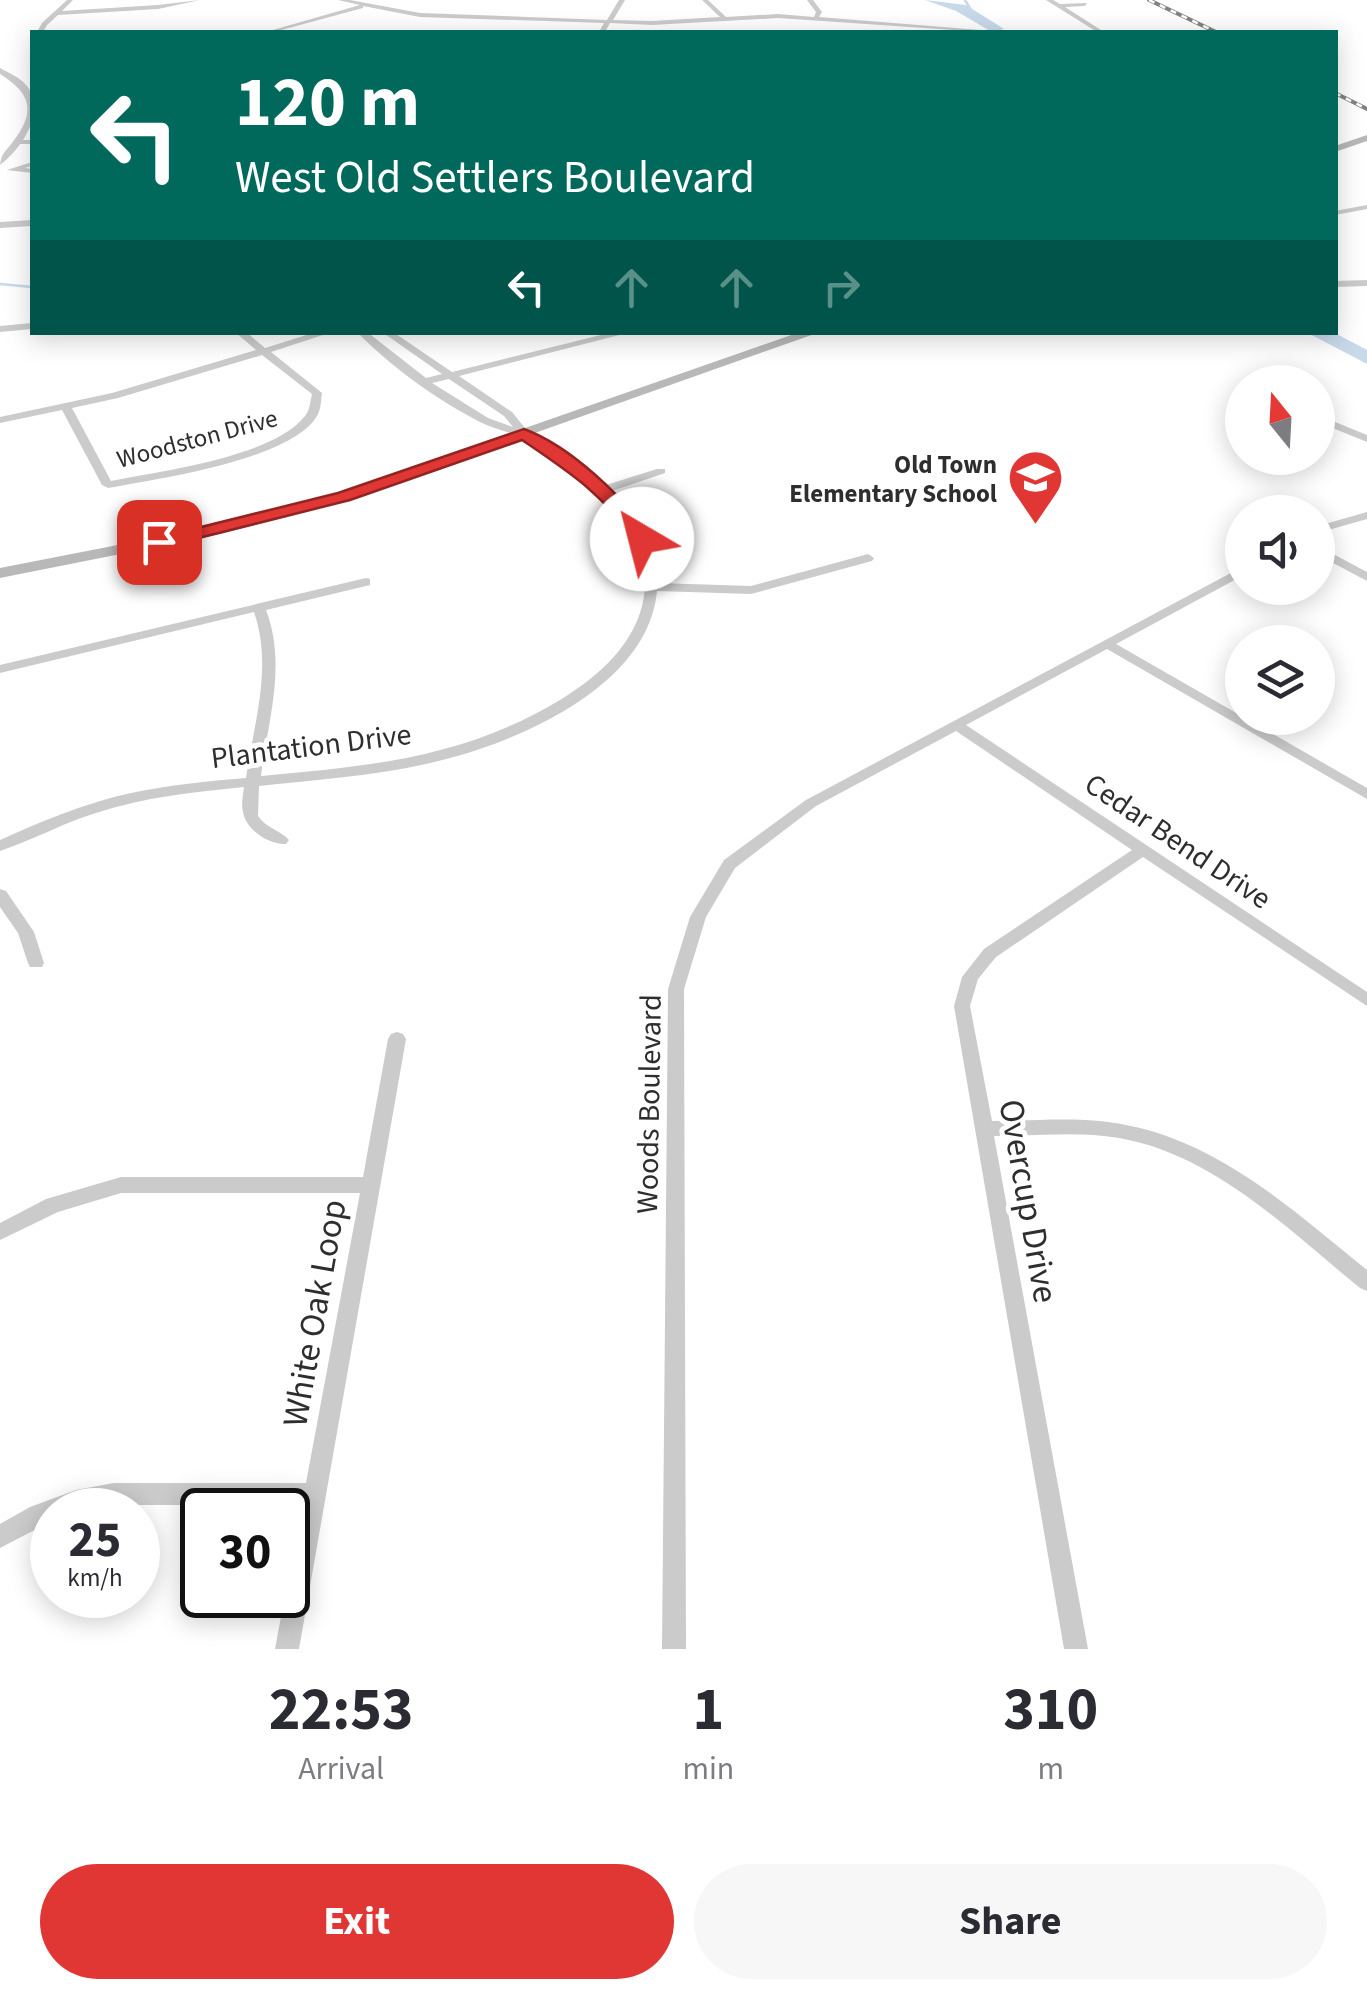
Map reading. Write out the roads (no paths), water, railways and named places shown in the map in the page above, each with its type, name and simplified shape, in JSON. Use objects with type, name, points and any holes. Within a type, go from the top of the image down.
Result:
[{"type":"main road","points":[[1338,148],[1367,138]]},
{"type":"main road","points":[[0,573],[284,513],[400,478],[805,335]]},
{"type":"street","points":[[42,30],[70,0]]},
{"type":"street","points":[[341,0],[420,15],[608,22],[816,18],[975,30]]},
{"type":"street","points":[[603,30],[622,0]]},
{"type":"street","points":[[705,0],[725,19]]},
{"type":"street","points":[[810,0],[820,12],[816,18]]},
{"type":"street","points":[[1049,0],[1098,30]]},
{"type":"street","points":[[56,12],[193,1],[206,8]]},
{"type":"street","points":[[1057,6],[1084,4]]},
{"type":"street","points":[[276,30],[362,6]]},
{"type":"street","points":[[0,70],[26,89],[30,104]]},
{"type":"street","points":[[0,162],[19,142],[30,117]]},
{"type":"street","points":[[19,142],[30,142]]},
{"type":"street","points":[[1338,212],[1367,207]]},
{"type":"street","points":[[0,226],[30,223]]},
{"type":"street","points":[[1338,284],[1367,283]]},
{"type":"street","points":[[0,329],[30,326]]},
{"type":"street","name":"Woodston Drive","points":[[67,408],[108,485],[266,448],[294,436],[314,416],[319,398],[306,381],[243,335]]},
{"type":"street","points":[[0,420],[67,408],[318,335]]},
{"type":"street","points":[[365,335],[485,421],[524,434]]},
{"type":"street","points":[[391,335],[508,414],[524,434],[604,490],[626,512],[642,539],[654,587],[751,590],[868,558]]},
{"type":"street","points":[[428,380],[614,335]]},
{"type":"street","points":[[1335,426],[1367,440]]},
{"type":"street","points":[[604,490],[661,471]]},
{"type":"street","points":[[1335,525],[1367,515]]},
{"type":"street","points":[[1335,559],[1367,577]]},
{"type":"street","name":"Woods Boulevard","points":[[674,1649],[676,989],[688,941],[729,864],[811,803],[1225,581]]},
{"type":"street","points":[[0,669],[366,582]]},
{"type":"street","name":"Plantation Drive","points":[[0,846],[115,801],[252,782],[358,773],[473,748],[568,703],[617,662],[638,632],[654,587]]},
{"type":"street","points":[[260,610],[271,640],[272,665],[250,814],[264,832],[280,840]]},
{"type":"street","points":[[1107,644],[1367,794]]},
{"type":"street","name":"Cedar Bend Drive","points":[[959,726],[1367,1000]]},
{"type":"street","name":"Overcup Drive","points":[[1076,1649],[963,1017],[970,977],[990,952],[1143,850]]},
{"type":"street","points":[[0,895],[26,932],[36,963]]},
{"type":"street","points":[[370,1186],[397,1040]]},
{"type":"street","points":[[983,1129],[1108,1129],[1175,1145],[1236,1178],[1367,1282]]},
{"type":"street","name":"White Oak Loop","points":[[0,1232],[53,1205],[121,1185],[370,1186],[288,1649]]},
{"type":"street","points":[[0,1537],[52,1510],[114,1494],[315,1494]]},
{"type":"waterway","points":[[931,0],[961,8],[997,29]]},
{"type":"waterway","points":[[965,0],[974,15]]},
{"type":"waterway","points":[[0,284],[30,287]]},
{"type":"waterway","points":[[1322,335],[1367,358]]},
{"type":"railway","points":[[1149,0],[1212,30]]},
{"type":"railway","points":[[1338,94],[1367,109]]},
{"type":"place","name":"Old Town Elementary School","points":[[1036,527]]}]
